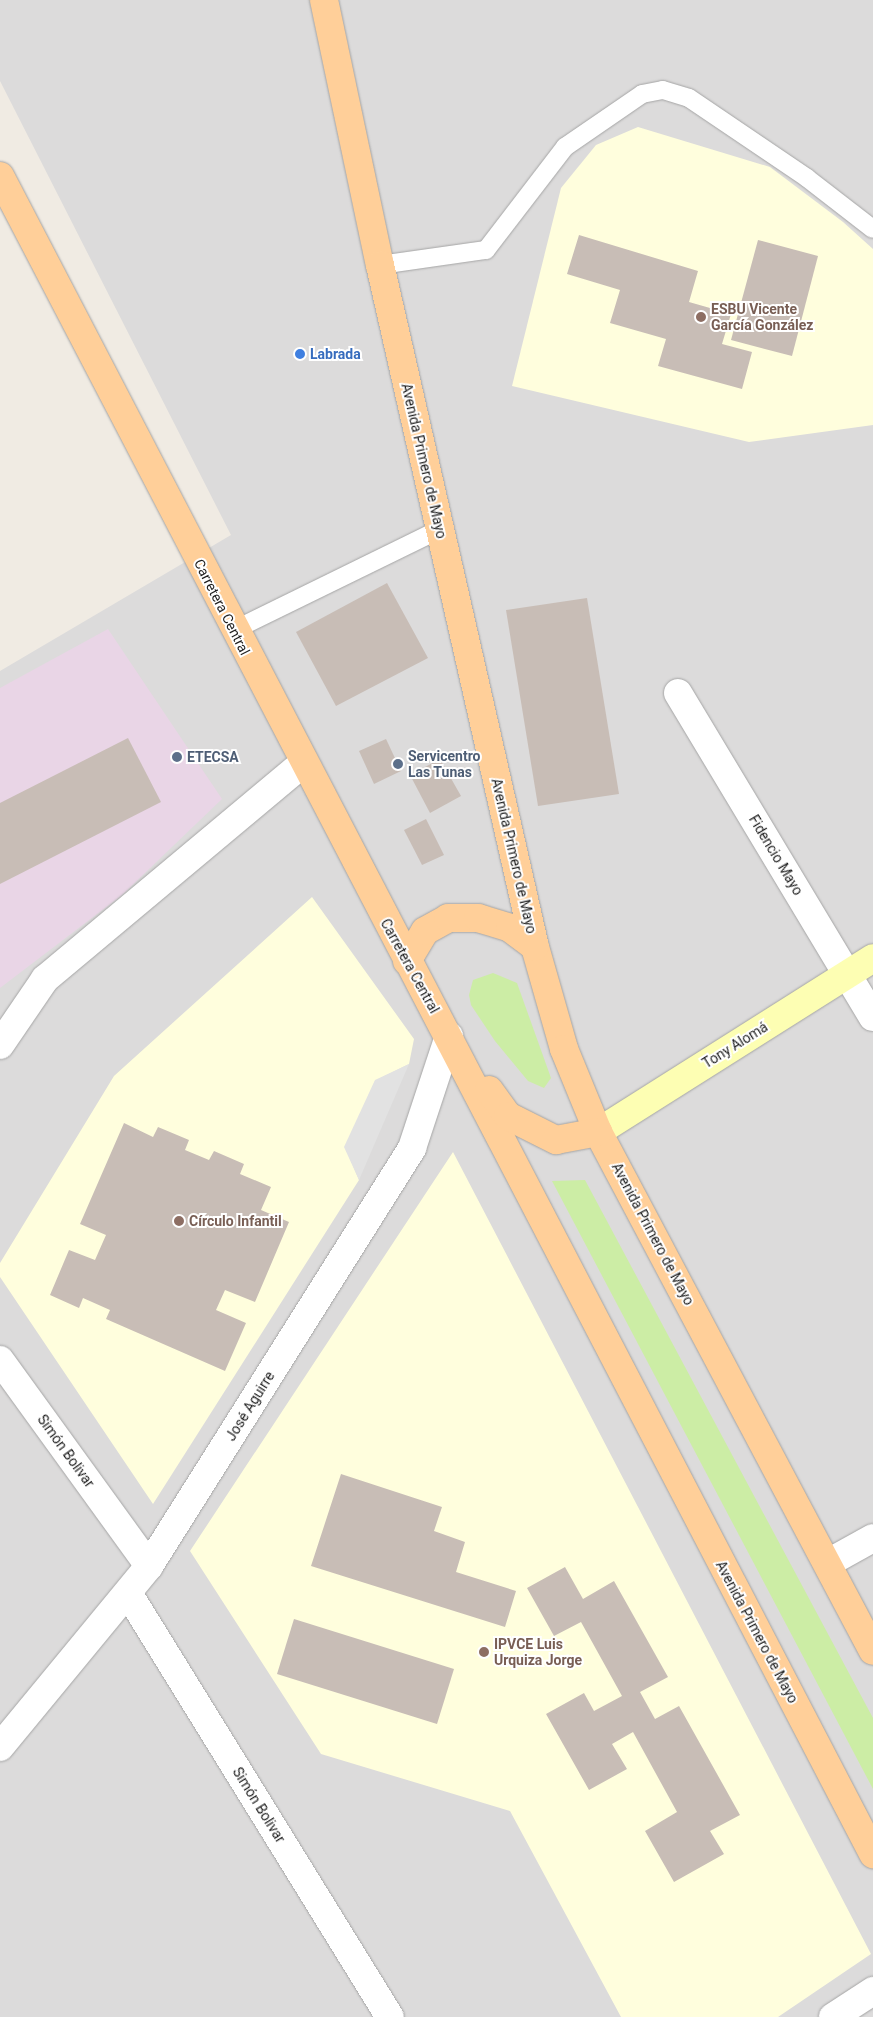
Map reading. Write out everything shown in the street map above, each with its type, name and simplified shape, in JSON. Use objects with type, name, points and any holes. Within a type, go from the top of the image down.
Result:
[{"type":"main road","name":"Avenida Primero de Mayo","points":[[324,0],[380,264],[535,948],[564,1049],[598,1132],[873,1651]]},
{"type":"main road","name":"Carretera Central","points":[[0,176],[303,763],[407,961],[449,1036]]},
{"type":"main road","points":[[407,961],[425,931],[448,918],[478,918],[510,928],[535,948]]},
{"type":"main road","name":"Avenida Primero de Mayo","points":[[449,1036],[549,1236],[873,1854]]},
{"type":"main road","points":[[449,1036],[508,1116],[556,1140],[598,1132]]},
{"type":"street","name":"Fidencio Mayo","points":[[678,693],[873,1017]]},
{"type":"street","points":[[0,1044],[45,979],[303,763]]},
{"type":"street","name":"Tony Alomá","points":[[598,1132],[873,958]]},
{"type":"street","name":"José Aguirre","points":[[0,1747],[149,1566],[412,1148],[449,1036]]},
{"type":"street","name":"Simón Bolivar","points":[[0,1360],[149,1566]]},
{"type":"street","points":[[828,1563],[873,1538]]},
{"type":"street","name":"Simón Bolivar","points":[[128,1593],[390,2017]]},
{"type":"street","points":[[832,2017],[873,1990]]},
{"type":"lane","points":[[380,264],[486,250],[565,147],[642,94],[663,90],[688,98],[807,178],[873,229]]},
{"type":"lane","points":[[234,630],[440,529]]},
{"type":"shaded area","points":[[0,0],[873,0],[873,2017],[0,2017],[0,671],[231,535],[0,81]]},
{"type":"shaded area","name":"ESBU Vicente García González","points":[[638,127],[770,167],[843,222],[873,249],[873,425],[749,442],[512,386],[561,188],[596,145]]},
{"type":"shaded area","points":[[108,629],[222,799],[122,895],[0,988],[0,688]]},
{"type":"shaded area","name":"Círculo Infantil","points":[[312,897],[414,1039],[409,1064],[375,1081],[345,1147],[359,1180],[153,1504],[0,1277],[0,1263],[114,1076]]},
{"type":"shaded area","points":[[409,1064],[359,1180],[344,1147],[375,1080]]},
{"type":"shaded area","name":"IPVCE Luis Urquiza Jorge","points":[[453,1152],[871,1954],[778,2017],[621,2017],[510,1811],[321,1754],[190,1551]]},
{"type":"green space","points":[[493,973],[517,983],[551,1078],[544,1088],[528,1081],[495,1041],[471,1005],[469,995],[473,980]]},
{"type":"green space","points":[[585,1180],[873,1718],[873,1789],[552,1181]]},
{"type":"building","points":[[579,235],[698,271],[689,302],[731,314],[722,344],[752,352],[742,389],[658,366],[666,339],[610,323],[620,290],[567,274]]},
{"type":"building","points":[[758,240],[818,256],[792,356],[731,340]]},
{"type":"building","points":[[387,583],[428,658],[336,706],[296,632]]},
{"type":"building","points":[[587,598],[619,794],[538,806],[506,610]]},
{"type":"building","points":[[128,738],[161,802],[0,884],[0,803]]},
{"type":"building","points":[[386,739],[401,771],[374,784],[359,751]]},
{"type":"building","points":[[440,759],[461,796],[430,813],[410,775]]},
{"type":"building","points":[[426,819],[444,855],[422,865],[404,830]]},
{"type":"building","points":[[124,1123],[153,1137],[158,1127],[189,1140],[185,1150],[209,1160],[214,1151],[244,1164],[240,1174],[271,1187],[261,1210],[289,1222],[255,1302],[225,1290],[216,1310],[246,1323],[225,1371],[106,1319],[110,1310],[83,1298],[79,1308],[50,1295],[69,1250],[95,1260],[106,1235],[80,1224]]},
{"type":"building","points":[[341,1474],[442,1507],[434,1531],[465,1542],[456,1572],[516,1591],[505,1627],[311,1566]]},
{"type":"building","points":[[565,1567],[583,1599],[614,1581],[668,1677],[640,1692],[655,1719],[679,1706],[740,1815],[710,1831],[724,1854],[674,1882],[645,1831],[677,1812],[633,1732],[612,1744],[627,1769],[589,1790],[546,1714],[584,1693],[594,1711],[622,1696],[581,1622],[554,1636],[527,1588]]},
{"type":"building","points":[[294,1619],[454,1669],[437,1724],[277,1674]]},
{"type":"place","name":"ESBU Vicente García González","points":[[701,317]]},
{"type":"place","name":"Labrada","points":[[300,354]]},
{"type":"place","name":"ETECSA","points":[[177,757]]},
{"type":"place","name":"Servicentro Las Tunas","points":[[398,764]]},
{"type":"place","name":"Círculo Infantil","points":[[179,1221]]},
{"type":"place","name":"IPVCE Luis Urquiza Jorge","points":[[484,1652]]}]
